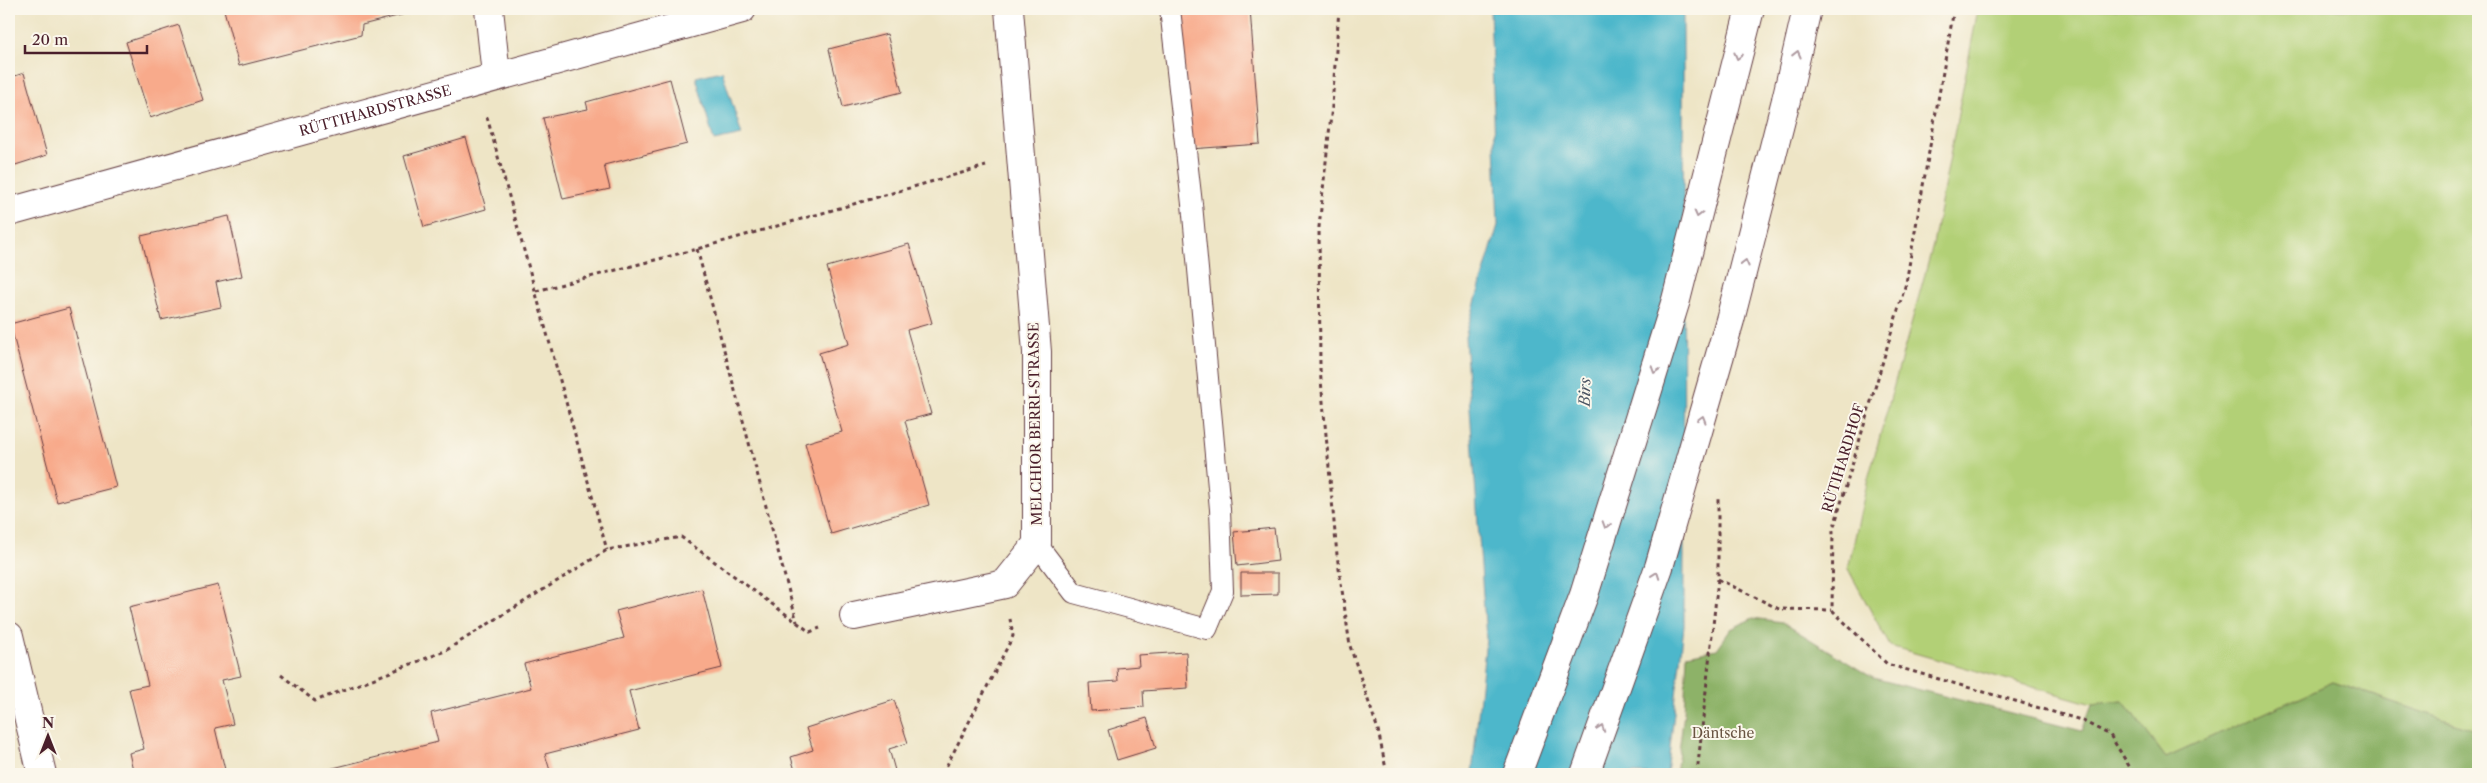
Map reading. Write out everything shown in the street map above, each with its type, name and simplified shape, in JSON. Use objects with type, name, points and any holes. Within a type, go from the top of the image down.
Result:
[{"type":"main road","points":[[486,78],[490,9]]},
{"type":"main road","name":"RÜTTIHARDSTRASSE","points":[[9,212],[486,78],[742,9]]},
{"type":"main road","name":"MELCHIOR BERRI-STRASSE","points":[[1005,584],[1037,544],[1037,352],[1009,9]]},
{"type":"main road","points":[[1517,774],[1584,595],[1676,300],[1750,9]]},
{"type":"main road","points":[[1585,774],[1659,567],[1730,320],[1808,9]]},
{"type":"main road","points":[[854,616],[1005,584]]},
{"type":"main road","points":[[9,636],[42,774]]},
{"type":"lane","points":[[1037,544],[1074,592],[1207,629],[1224,591],[1220,509],[1212,417],[1170,9]]},
{"type":"path","points":[[1339,9],[1332,106],[1319,227],[1320,369],[1337,555],[1350,646],[1378,730],[1387,774]]},
{"type":"path","name":"RÜTIHARDHOF","points":[[1832,610],[1833,530],[1906,283],[1954,9]]},
{"type":"path","points":[[486,78],[536,291],[607,550]]},
{"type":"path","points":[[536,291],[697,249],[1021,156]]},
{"type":"path","points":[[697,249],[797,623]]},
{"type":"path","points":[[281,675],[315,701],[324,698],[444,650],[607,550],[681,537],[810,632],[854,616]]},
{"type":"path","points":[[1718,579],[1779,609],[1832,610],[1887,664],[2081,720],[2110,735],[2134,774]]},
{"type":"path","points":[[946,774],[946,766],[1013,636],[1005,584]]},
{"type":"green space","points":[[1978,9],[2478,9],[2478,731],[2333,682],[2166,758],[2123,701],[2092,704],[1890,646],[1848,569],[1868,479],[1933,245]]},
{"type":"green space","name":"Däntsche","points":[[1753,618],[1782,622],[1873,678],[2082,731],[2092,704],[2123,701],[2166,758],[2333,682],[2478,731],[2478,774],[1676,774],[1684,713],[1687,655],[1717,649],[1731,629]]},
{"type":"water","name":"Birs","points":[[1490,9],[1683,9],[1684,626],[1667,774],[1472,774],[1486,638],[1465,337],[1498,225]]},
{"type":"water","points":[[722,71],[742,135],[714,141],[696,77]]},
{"type":"building","points":[[425,9],[362,25],[361,35],[239,66],[224,10]]},
{"type":"building","points":[[1180,9],[1250,9],[1260,144],[1190,149]]},
{"type":"building","points":[[179,25],[203,100],[150,118],[126,42]]},
{"type":"building","points":[[887,34],[902,92],[843,107],[829,49]]},
{"type":"building","points":[[24,73],[47,155],[9,167],[9,78]]},
{"type":"building","points":[[670,79],[687,144],[604,165],[610,189],[563,199],[543,118],[588,109],[586,102]]},
{"type":"building","points":[[466,138],[486,209],[424,227],[404,156]]},
{"type":"building","points":[[229,216],[242,276],[216,282],[221,307],[161,320],[141,236]]},
{"type":"building","points":[[909,244],[932,323],[907,330],[931,414],[905,421],[929,505],[831,534],[805,443],[842,432],[819,353],[849,344],[827,267]]},
{"type":"building","points":[[69,308],[116,487],[57,502],[10,324]]},
{"type":"building","points":[[1274,528],[1278,561],[1237,566],[1234,532]]},
{"type":"building","points":[[1241,573],[1278,573],[1278,594],[1241,595]]},
{"type":"building","points":[[218,585],[241,676],[222,680],[233,724],[215,728],[226,774],[134,774],[129,753],[144,749],[129,689],[148,685],[129,607]]},
{"type":"building","points":[[702,589],[722,668],[629,691],[639,730],[545,754],[551,774],[321,774],[321,771],[438,742],[431,713],[531,688],[524,664],[624,638],[616,611]]},
{"type":"building","points":[[1186,652],[1188,688],[1143,691],[1144,707],[1091,711],[1089,683],[1118,681],[1117,668],[1139,666],[1138,655]]},
{"type":"building","points":[[894,700],[908,743],[889,749],[896,774],[796,774],[791,757],[813,750],[806,728]]},
{"type":"building","points":[[1147,718],[1156,748],[1117,760],[1108,730]]}]
